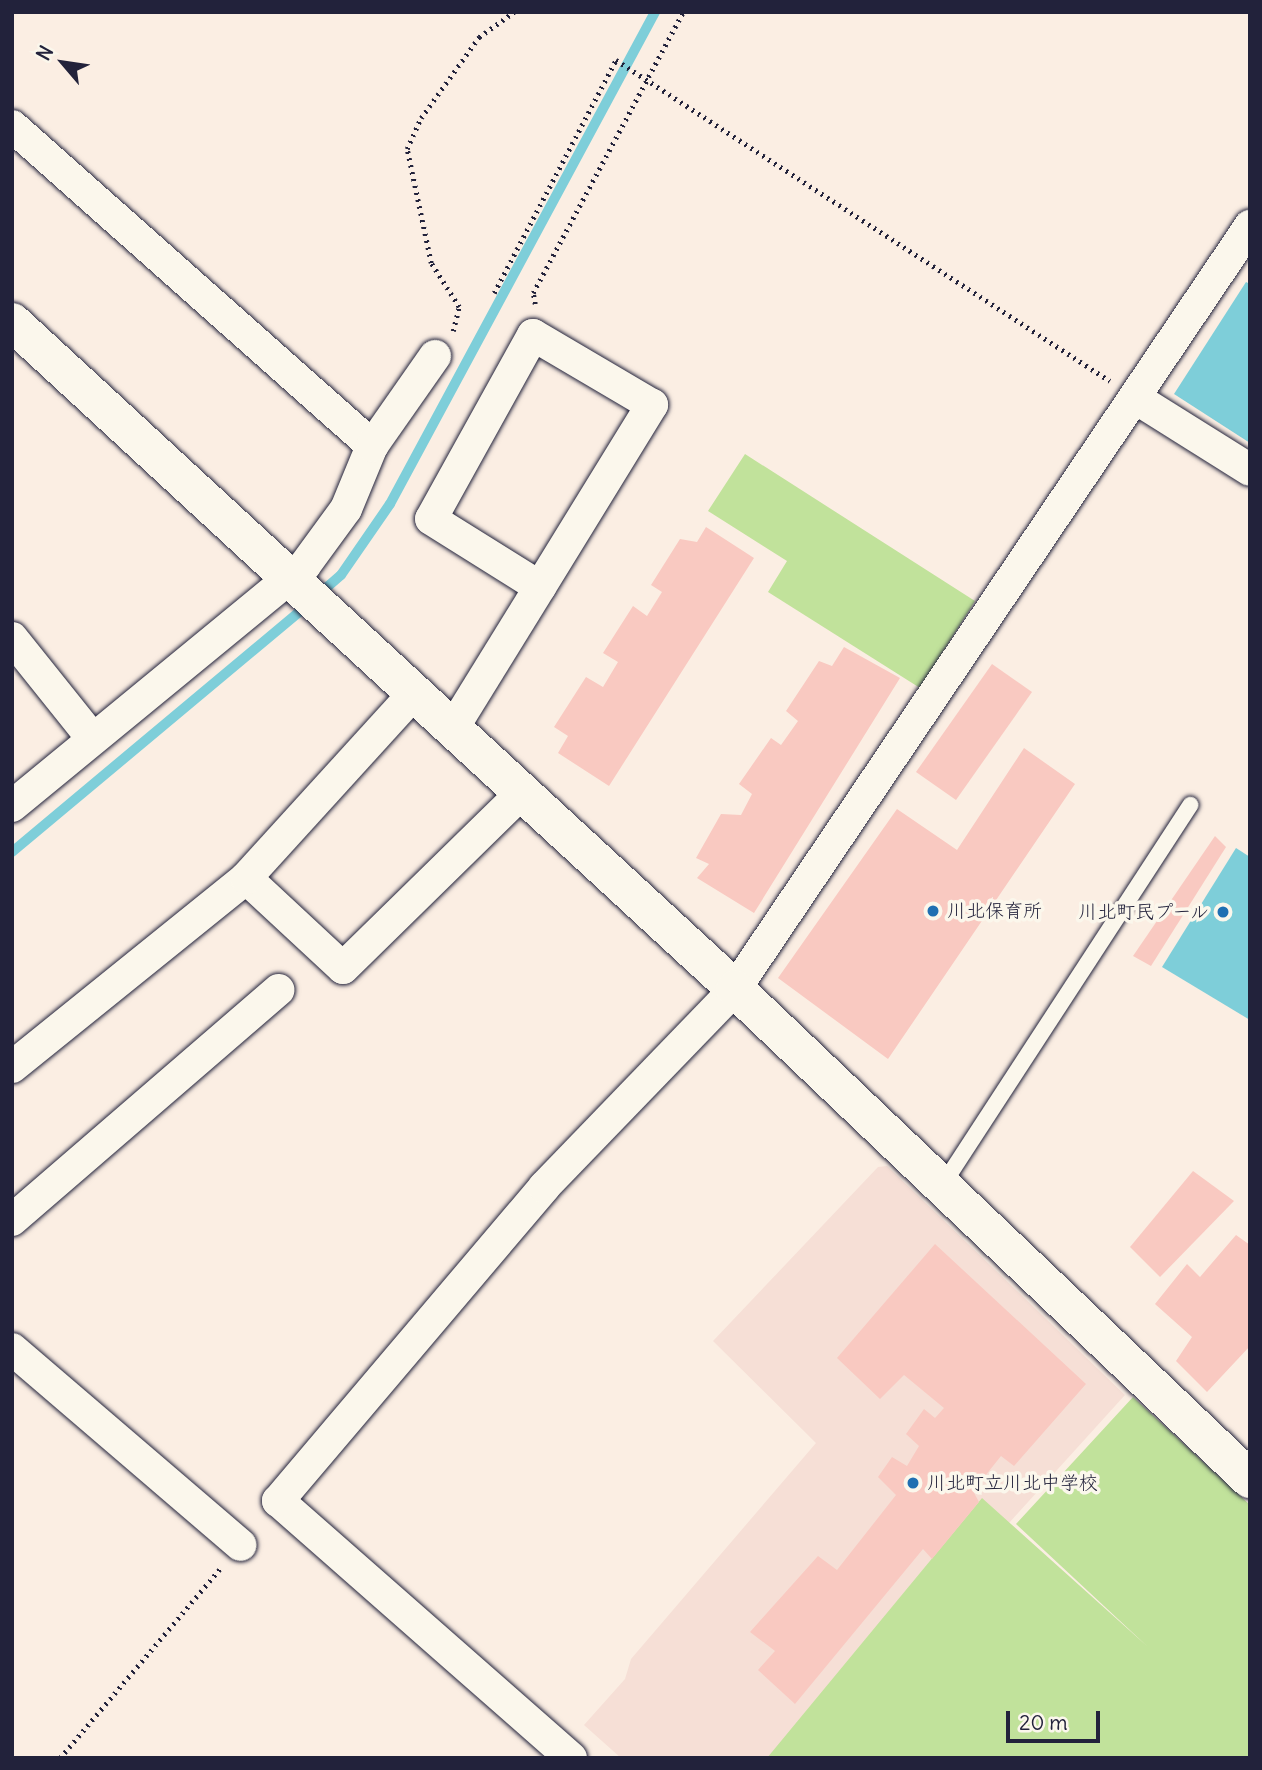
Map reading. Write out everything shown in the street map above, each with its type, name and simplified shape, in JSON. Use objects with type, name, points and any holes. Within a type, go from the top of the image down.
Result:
[{"type":"street","points":[[12,126],[372,446]]},
{"type":"street","points":[[571,1758],[278,1501],[544,1187],[735,989],[1137,399],[1250,226]]},
{"type":"street","points":[[12,322],[309,593],[735,989],[1250,1479]]},
{"type":"street","points":[[453,728],[540,587],[652,405],[533,335],[430,519],[540,587]]},
{"type":"street","points":[[12,806],[93,739],[309,593],[328,540],[361,479],[372,446],[435,356]]},
{"type":"street","points":[[1137,399],[1250,470]]},
{"type":"street","points":[[12,638],[93,739]]},
{"type":"street","points":[[12,1067],[246,878],[415,692]]},
{"type":"street","points":[[246,878],[343,968],[523,792]]},
{"type":"street","points":[[12,1220],[278,989]]},
{"type":"street","points":[[12,1349],[241,1545]]},
{"type":"lane","points":[[942,1186],[1190,805]]},
{"type":"path","points":[[435,356],[457,323],[459,307],[431,263],[407,149],[421,118],[479,37],[514,12]]},
{"type":"path","points":[[533,335],[533,293],[683,12]]},
{"type":"path","points":[[494,293],[616,60],[1137,399]]},
{"type":"path","points":[[60,1758],[241,1545]]},
{"type":"shaded area","name":"川北町立川北中学校","points":[[887,1166],[1125,1395],[1009,1523],[1202,1696],[1250,1758],[621,1758],[584,1725],[625,1679],[631,1659],[816,1443],[713,1341],[878,1167]]},
{"type":"green space","points":[[745,454],[975,601],[920,688],[768,592],[787,561],[708,511]]},
{"type":"green space","points":[[1133,1397],[1250,1505],[1250,1758],[767,1758],[982,1498],[1148,1647],[1016,1524]]},
{"type":"water","points":[[1246,282],[1250,284],[1250,443],[1174,394]]},
{"type":"water","name":"川北町民プール","points":[[1236,848],[1250,857],[1250,1020],[1162,967]]},
{"type":"building","points":[[706,527],[754,558],[609,786],[558,753],[568,736],[554,727],[586,677],[603,687],[618,662],[603,653],[633,606],[647,616],[662,592],[651,585],[680,539],[697,542]]},
{"type":"building","points":[[844,647],[900,678],[754,913],[697,878],[709,864],[696,858],[721,814],[741,815],[752,794],[739,784],[771,738],[781,745],[798,721],[786,711],[819,661],[832,666]]},
{"type":"building","points":[[992,664],[1032,692],[956,800],[916,772]]},
{"type":"building","points":[[1024,748],[1075,784],[888,1059],[778,978],[897,809],[957,850]]},
{"type":"building","points":[[1215,836],[1226,847],[1151,966],[1133,956]]},
{"type":"building","points":[[1193,1171],[1234,1201],[1160,1277],[1130,1247]]},
{"type":"building","points":[[1236,1235],[1250,1245],[1250,1346],[1207,1392],[1176,1361],[1192,1337],[1155,1304],[1187,1264],[1200,1277]]},
{"type":"building","points":[[935,1244],[1086,1384],[1014,1466],[1001,1456],[973,1491],[979,1502],[932,1559],[923,1549],[795,1704],[758,1670],[775,1651],[750,1632],[818,1556],[837,1570],[896,1495],[878,1477],[892,1457],[907,1466],[919,1446],[906,1434],[924,1409],[935,1418],[944,1408],[904,1375],[880,1399],[837,1358]]},
{"type":"waterway","points":[[318,595],[341,575],[390,504],[655,12]]},
{"type":"waterway","points":[[12,852],[307,605]]},
{"type":"place","name":"川北保育所","points":[[933,911]]},
{"type":"place","name":"川北町民プール","points":[[1223,912]]},
{"type":"place","name":"川北町立川北中学校","points":[[913,1483]]}]
